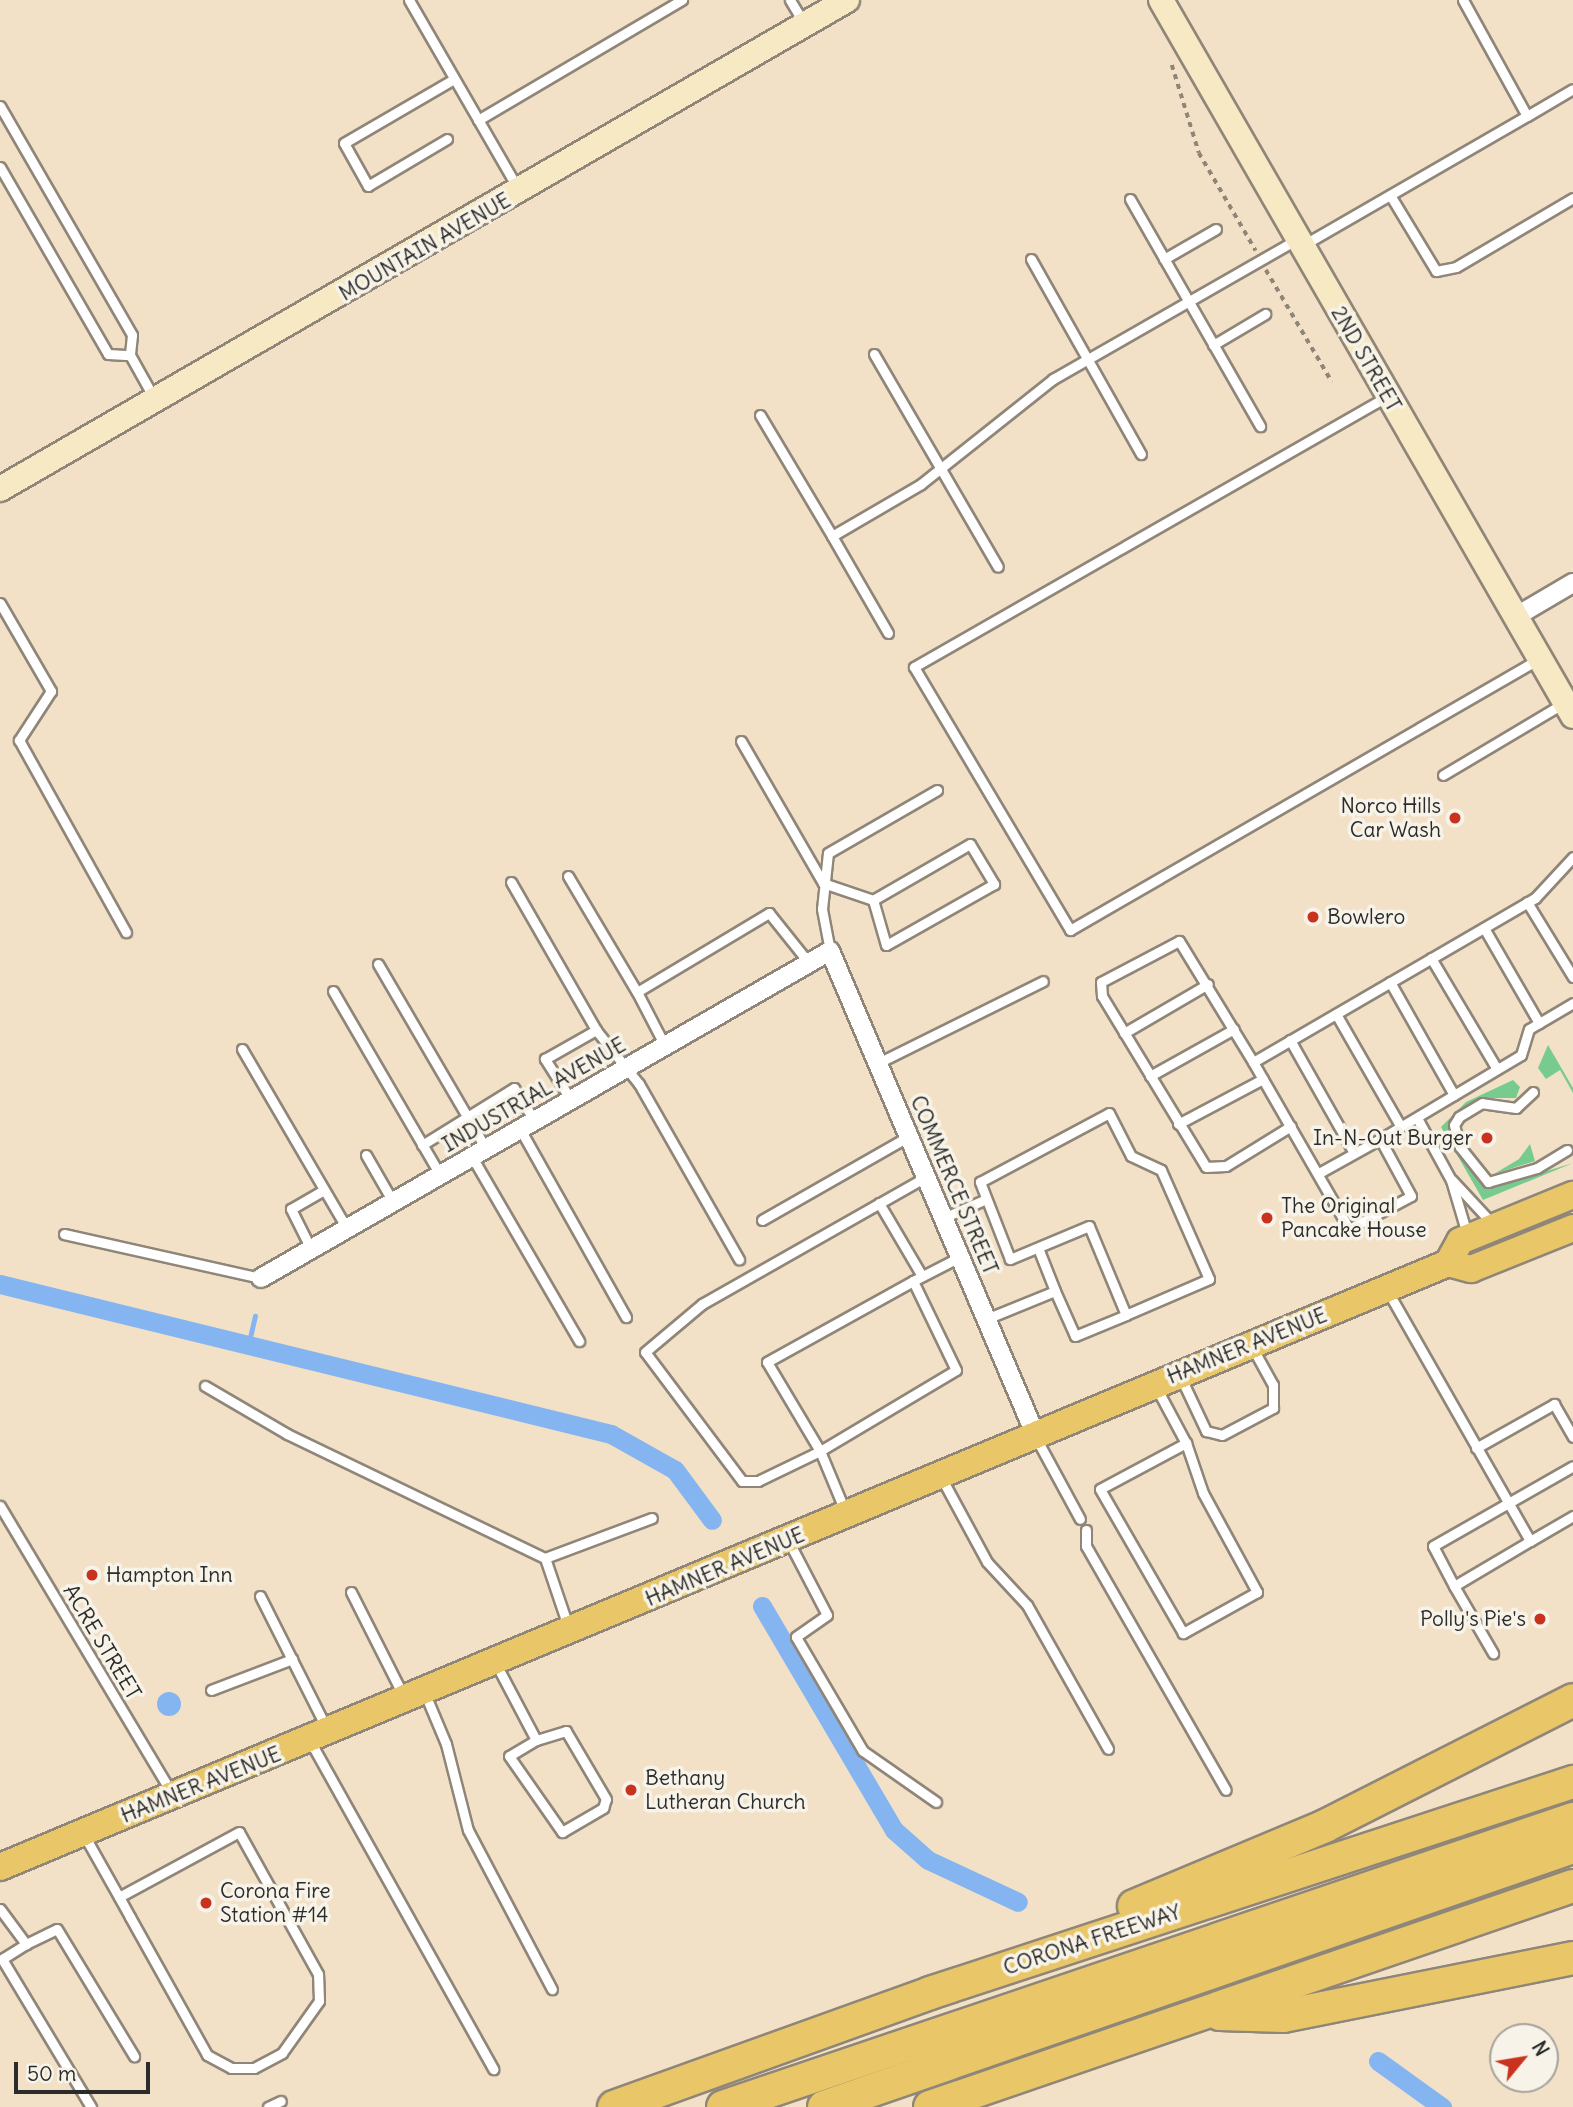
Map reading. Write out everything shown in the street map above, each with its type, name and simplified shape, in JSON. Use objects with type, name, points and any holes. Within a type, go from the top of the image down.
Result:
[{"type":"highway","points":[[930,1993],[1325,1826],[1573,1700]]},
{"type":"highway","name":"CORONA FREEWAY","points":[[614,2107],[930,1993],[1573,1782]]},
{"type":"highway","points":[[723,2107],[1573,1819]]},
{"type":"highway","points":[[824,2107],[1573,1847]]},
{"type":"highway","points":[[930,2107],[1573,1886]]},
{"type":"highway","points":[[1202,2013],[1283,2016],[1573,1958]]},
{"type":"main road","name":"MOUNTAIN AVENUE","points":[[0,489],[520,192],[847,0]]},
{"type":"main road","name":"2ND STREET","points":[[1161,0],[1569,709]]},
{"type":"main road","name":"HAMNER AVENUE","points":[[0,1867],[788,1541],[1179,1373],[1448,1263],[1468,1238],[1573,1195]]},
{"type":"main road","name":"HAMNER AVENUE","points":[[1448,1263],[1471,1269],[1573,1227]]},
{"type":"street","points":[[1515,617],[1573,583]]},
{"type":"street","name":"INDUSTRIAL AVENUE","points":[[261,1278],[830,951]]},
{"type":"street","name":"COMMERCE STREET","points":[[830,951],[1036,1436]]},
{"type":"lane","points":[[409,0],[520,192]]},
{"type":"lane","points":[[478,120],[682,0]]},
{"type":"lane","points":[[790,0],[804,24]]},
{"type":"lane","points":[[1463,0],[1527,116]]},
{"type":"lane","points":[[447,139],[368,186],[344,143],[454,79]]},
{"type":"lane","points":[[832,536],[941,468],[1089,357],[1261,260],[1390,195],[1573,89]]},
{"type":"lane","points":[[0,106],[132,335],[130,355],[155,401]]},
{"type":"lane","points":[[0,167],[108,354],[130,355]]},
{"type":"lane","points":[[1390,195],[1436,271],[1456,267],[1573,198]]},
{"type":"lane","points":[[1130,199],[1260,426]]},
{"type":"lane","points":[[1164,258],[1216,229]]},
{"type":"lane","points":[[1031,259],[1089,357],[1141,454]]},
{"type":"lane","points":[[1213,345],[1265,314]]},
{"type":"lane","points":[[874,354],[998,567]]},
{"type":"lane","points":[[1388,396],[914,667],[1070,930],[1539,658]]},
{"type":"lane","points":[[760,415],[888,634]]},
{"type":"lane","points":[[0,603],[51,691],[19,740],[126,932]]},
{"type":"lane","points":[[1443,775],[1569,709]]},
{"type":"lane","points":[[741,741],[823,883],[873,900],[970,844],[994,884],[886,945],[873,900]]},
{"type":"lane","points":[[830,951],[823,883],[828,853],[937,790]]},
{"type":"lane","points":[[1253,1062],[1527,902],[1573,857]]},
{"type":"lane","points":[[568,876],[637,992],[665,1046]]},
{"type":"lane","points":[[510,882],[596,1031],[623,1070],[639,1084],[739,1259]]},
{"type":"lane","points":[[1527,902],[1573,976]]},
{"type":"lane","points":[[637,992],[769,913],[809,963]]},
{"type":"lane","points":[[1484,928],[1539,1023]]},
{"type":"lane","points":[[1291,1126],[1213,1168],[1178,1124],[1099,988],[1113,975],[1173,940],[1189,950],[1319,1173],[1349,1229],[1411,1196],[1380,1139]]},
{"type":"lane","points":[[1432,958],[1497,1069]]},
{"type":"lane","points":[[378,964],[468,1116],[479,1153],[579,1341]]},
{"type":"lane","points":[[878,1063],[1043,981]]},
{"type":"lane","points":[[1390,982],[1454,1095]]},
{"type":"lane","points":[[1124,1033],[1208,984]]},
{"type":"lane","points":[[333,991],[440,1175]]},
{"type":"lane","points":[[1319,1173],[1521,1055],[1529,1029],[1573,1003]]},
{"type":"lane","points":[[1336,1014],[1401,1126]]},
{"type":"lane","points":[[1150,1076],[1234,1029]]},
{"type":"lane","points":[[570,1100],[545,1059],[596,1031]]},
{"type":"lane","points":[[1290,1041],[1354,1153]]},
{"type":"lane","points":[[242,1049],[347,1229]]},
{"type":"lane","points":[[1178,1124],[1263,1079]]},
{"type":"lane","points":[[422,1145],[513,1088],[528,1125],[626,1317]]},
{"type":"lane","points":[[1533,1091],[1516,1108],[1482,1103],[1458,1117],[1455,1135],[1465,1156],[1488,1182],[1537,1168],[1567,1150]]},
{"type":"lane","points":[[1038,1248],[1075,1336],[1126,1315],[1209,1279],[1161,1170],[1131,1156],[1109,1113],[980,1182],[1010,1259],[1089,1226],[1126,1315]]},
{"type":"lane","points":[[1417,1118],[1451,1180],[1468,1238]]},
{"type":"lane","points":[[762,1220],[909,1136]]},
{"type":"lane","points":[[366,1155],[393,1202]]},
{"type":"lane","points":[[879,1203],[917,1279],[956,1370],[820,1451],[758,1481],[742,1481],[645,1352],[702,1304],[879,1203],[926,1177]]},
{"type":"lane","points":[[1451,1180],[1496,1227]]},
{"type":"lane","points":[[312,1249],[291,1209],[324,1190]]},
{"type":"lane","points":[[943,1218],[986,1199]]},
{"type":"lane","points":[[64,1234],[261,1278]]},
{"type":"lane","points":[[847,1516],[820,1451],[767,1362],[960,1257]]},
{"type":"lane","points":[[1386,1288],[1531,1541]]},
{"type":"lane","points":[[986,1319],[1055,1290]]},
{"type":"lane","points":[[1179,1373],[1206,1431],[1222,1435],[1273,1408],[1273,1384],[1251,1344]]},
{"type":"lane","points":[[1154,1384],[1186,1443],[1203,1493],[1257,1592],[1183,1633],[1100,1489],[1186,1443]]},
{"type":"lane","points":[[205,1386],[287,1434],[545,1558],[570,1631]]},
{"type":"lane","points":[[1476,1448],[1554,1404],[1573,1437]]},
{"type":"lane","points":[[1036,1436],[1080,1519]]},
{"type":"lane","points":[[1493,1653],[1433,1546],[1573,1466]]},
{"type":"lane","points":[[941,1477],[987,1562],[1027,1605],[1108,1749]]},
{"type":"lane","name":"ACRE STREET","points":[[0,1506],[174,1796]]},
{"type":"lane","points":[[1454,1586],[1573,1516]]},
{"type":"lane","points":[[545,1558],[652,1518]]},
{"type":"lane","points":[[1086,1530],[1086,1546],[1226,1790]]},
{"type":"lane","points":[[788,1541],[827,1615],[796,1637],[863,1751],[936,1802]]},
{"type":"lane","points":[[351,1592],[446,1744],[468,1830],[552,1989]]},
{"type":"lane","points":[[260,1596],[292,1659],[318,1736],[493,2069]]},
{"type":"lane","points":[[211,1690],[292,1659]]},
{"type":"lane","points":[[495,1662],[536,1740]]},
{"type":"lane","points":[[566,1731],[606,1800],[603,1808],[562,1832],[509,1756],[536,1740],[566,1731]]},
{"type":"lane","points":[[83,1833],[207,2055],[231,2068],[254,2068],[282,2053],[319,2001],[318,1974],[239,1832],[119,1897]]},
{"type":"lane","points":[[0,1909],[26,1944]]},
{"type":"lane","points":[[91,2107],[2,1959],[57,1929],[134,2056]]},
{"type":"lane","points":[[268,2107],[281,2102]]},
{"type":"path","points":[[1169,58],[1199,153],[1332,382]]},
{"type":"green space","points":[[1548,1045],[1573,1088],[1573,1093],[1560,1070],[1546,1079],[1538,1068]]},
{"type":"green space","points":[[1513,1080],[1520,1087],[1516,1098],[1481,1098],[1450,1121],[1451,1137],[1480,1183],[1498,1186],[1573,1163],[1483,1200],[1441,1127],[1466,1102]]},
{"type":"green space","points":[[1530,1144],[1535,1161],[1494,1174],[1519,1159]]},
{"type":"water","points":[[169,1692],[180,1699],[181,1704],[174,1715],[169,1716],[158,1709],[157,1704],[164,1693]]},
{"type":"waterway","points":[[0,1284],[611,1434],[675,1470],[712,1520]]},
{"type":"waterway","points":[[248,1346],[255,1316]]},
{"type":"waterway","points":[[762,1606],[894,1830],[928,1860],[1018,1902]]},
{"type":"waterway","points":[[1378,2061],[1442,2107]]},
{"type":"place","name":"Norco Hills Car Wash","points":[[1455,818]]},
{"type":"place","name":"Bowlero","points":[[1313,917]]},
{"type":"place","name":"In-N-Out Burger","points":[[1487,1138]]},
{"type":"place","name":"The Original Pancake House","points":[[1267,1218]]},
{"type":"place","name":"Hampton Inn","points":[[92,1575]]},
{"type":"place","name":"Polly's Pie's","points":[[1540,1619]]},
{"type":"place","name":"Bethany Lutheran Church","points":[[631,1790]]},
{"type":"place","name":"Corona Fire Station #14","points":[[206,1903]]}]
